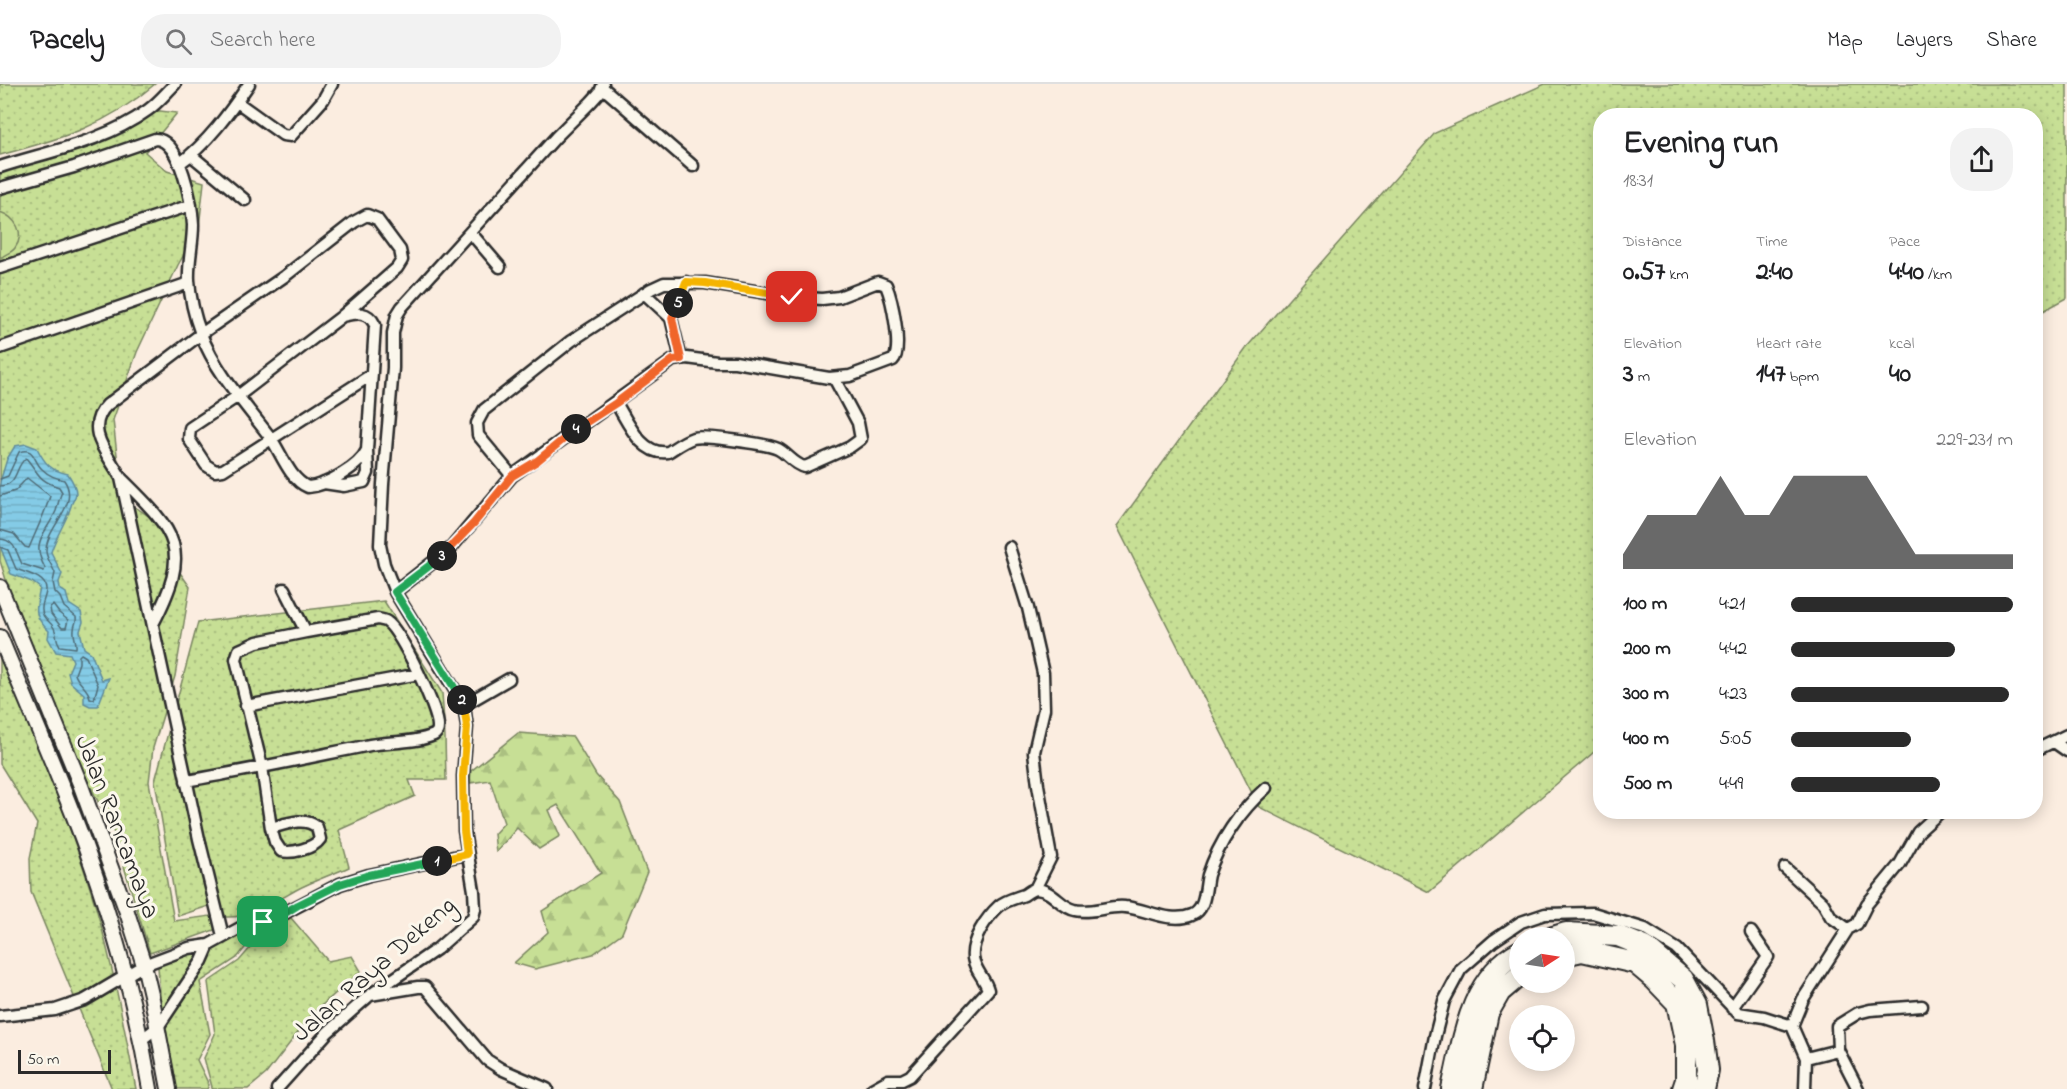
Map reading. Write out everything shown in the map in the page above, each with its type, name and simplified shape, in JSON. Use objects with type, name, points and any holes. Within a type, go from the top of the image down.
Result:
[{"type":"highway","points":[[1575,934],[1618,936],[1645,947],[1683,979],[1697,1005],[1704,1041],[1708,1070],[1704,1089]]},
{"type":"highway","points":[[1575,953],[1582,951],[1635,963],[1654,978],[1677,1003],[1686,1045],[1686,1080],[1683,1089]]},
{"type":"highway","points":[[1452,1089],[1467,1022],[1474,1002],[1497,970],[1509,960]]},
{"type":"highway","points":[[1472,1089],[1488,1013],[1500,992],[1509,984]]},
{"type":"street","points":[[0,167],[110,132],[147,111],[175,84]]},
{"type":"street","points":[[179,164],[191,155],[237,102],[249,84]]},
{"type":"street","points":[[237,102],[283,135],[291,136],[323,100],[332,84]]},
{"type":"street","points":[[603,86],[693,166]]},
{"type":"street","name":"Jalan Raya Dekeng","points":[[277,1089],[328,1032],[370,995],[437,950],[473,917],[474,891],[464,831],[463,776],[467,727],[464,705],[395,592],[384,564],[380,536],[393,333],[397,315],[409,299],[556,137],[591,102],[603,86]]},
{"type":"street","points":[[0,188],[74,167],[155,139],[164,140],[170,145],[179,164],[191,205],[193,226],[189,283],[201,334],[216,364],[271,438],[300,482],[308,487],[324,483],[361,460],[367,450]]},
{"type":"street","points":[[191,155],[245,201]]},
{"type":"street","points":[[0,268],[191,205]]},
{"type":"street","points":[[153,624],[172,582],[175,568],[174,548],[165,526],[121,478],[96,434],[95,423],[99,413],[201,334],[285,276],[354,222],[367,215],[377,219],[400,250],[402,260],[397,268],[341,317],[238,396],[190,428],[189,439],[206,465],[214,471],[223,470],[371,375]]},
{"type":"street","points":[[470,232],[500,267]]},
{"type":"street","points":[[681,359],[672,318],[686,282]]},
{"type":"street","points":[[395,592],[451,548],[512,476],[537,461],[574,430],[616,403],[673,360],[735,362],[834,378],[850,376],[891,362],[897,356],[898,345],[890,298],[884,283],[878,282],[839,297],[822,299],[686,282],[664,284],[644,293],[572,341],[484,410],[477,423],[478,435],[512,476]]},
{"type":"street","points":[[0,348],[189,283]]},
{"type":"street","points":[[644,293],[672,318]]},
{"type":"street","points":[[324,483],[344,486],[364,482],[368,473],[367,450],[375,330],[373,321],[364,314],[341,317]]},
{"type":"street","points":[[616,403],[642,444],[651,450],[668,452],[686,441],[699,437],[727,440],[775,447],[799,466],[805,467],[850,447],[861,436],[858,423],[834,378]]},
{"type":"street","points":[[121,478],[186,781],[223,936]]},
{"type":"street","points":[[872,1089],[892,1079],[905,1085],[910,1076],[988,990],[977,972],[973,956],[975,941],[985,923],[999,906],[1035,889],[1051,857],[1034,752],[1044,709],[1043,673],[1028,608],[1009,547]]},
{"type":"street","name":"Jalan Rancamaya","points":[[0,587],[85,795],[131,925],[144,965],[169,1089]]},
{"type":"street","points":[[284,589],[306,632]]},
{"type":"street","points":[[186,781],[262,767],[368,745],[434,735],[438,730],[436,717],[419,674],[401,639],[387,621],[378,619],[306,632],[251,644],[239,650],[236,659],[262,767],[272,828]]},
{"type":"street","name":"Jalan Rancamaya","points":[[0,636],[78,829],[114,933],[141,1040],[150,1089]]},
{"type":"street","points":[[246,706],[419,674]]},
{"type":"street","points":[[464,705],[509,679]]},
{"type":"street","points":[[2043,747],[2067,735]]},
{"type":"street","points":[[2054,742],[2067,751]]},
{"type":"street","points":[[1035,889],[1050,893],[1070,909],[1082,912],[1123,906],[1169,916],[1194,914],[1202,904],[1209,872],[1221,845],[1238,816],[1266,788]]},
{"type":"street","points":[[1805,1089],[1806,1058],[1792,1026],[1803,999],[1848,929],[1857,924],[1867,904],[1900,864],[1922,827],[1932,819]]},
{"type":"street","points":[[0,1016],[22,1016],[61,1009],[85,1000],[144,965],[189,948],[209,945],[240,928],[267,922],[327,890],[357,878],[467,854]]},
{"type":"street","points":[[1785,868],[1823,903],[1831,917],[1848,929]]},
{"type":"street","points":[[1425,1089],[1444,1001],[1461,969],[1493,941],[1521,922],[1545,914],[1593,913],[1645,929],[1677,949],[1738,1013],[1764,1017],[1792,1026]]},
{"type":"street","points":[[114,933],[131,925]]},
{"type":"street","points":[[1732,1008],[1768,957],[1751,932]]},
{"type":"street","points":[[141,1040],[158,1027],[202,961],[209,945]]},
{"type":"street","points":[[370,995],[425,987],[487,1060],[501,1069],[548,1089]]},
{"type":"street","points":[[1856,1088],[1838,1050],[1837,1026],[1858,1012],[1923,1006]]},
{"type":"street","points":[[1806,1058],[1838,1050]]},
{"type":"green space","points":[[0,84],[155,84],[119,111],[101,121],[63,137],[0,155]]},
{"type":"green space","points":[[1545,84],[2067,84],[2067,298],[2043,311],[2043,108],[1593,108],[1593,753],[1429,892],[1259,807],[1117,526],[1246,348],[1435,133]]},
{"type":"green space","points":[[152,110],[177,113],[145,152],[167,171],[204,182],[199,228],[178,265],[137,352],[113,420],[122,498],[178,536],[174,564],[190,587],[175,676],[153,748],[149,782],[174,921],[218,915],[217,929],[150,953],[114,833],[40,687],[0,561],[0,170]]},
{"type":"green space","points":[[0,212],[14,222],[19,231],[15,248],[2,257],[0,257]]},
{"type":"green space","points":[[384,601],[442,693],[446,780],[409,780],[415,796],[339,830],[349,867],[246,915],[226,917],[218,903],[178,916],[155,781],[198,622]]},
{"type":"green space","points":[[0,657],[59,800],[90,888],[110,962],[136,1089],[112,1089],[31,892],[30,858],[37,824],[0,764]]},
{"type":"green space","points":[[518,733],[573,737],[596,775],[620,802],[647,872],[622,933],[593,954],[535,969],[514,963],[548,932],[542,911],[601,873],[558,805],[549,810],[560,836],[539,849],[517,828],[496,852],[494,834],[504,823],[490,780],[470,783],[471,771]]},
{"type":"green space","points":[[291,918],[328,961],[352,956],[361,971],[313,1013],[266,1074],[248,1089],[211,1089],[204,1058],[215,1034],[208,982],[239,961],[266,930]]},
{"type":"green space","points":[[263,925],[237,958],[200,982],[210,1034],[197,1060],[209,1085],[207,1089],[177,1089],[165,1024],[157,1009],[160,993],[158,967],[172,957]]},
{"type":"water","points":[[26,444],[37,448],[52,468],[68,474],[75,488],[76,493],[72,504],[51,552],[62,574],[59,582],[60,589],[66,593],[69,604],[81,612],[83,622],[80,631],[84,648],[91,653],[102,680],[109,678],[98,706],[84,703],[84,694],[71,683],[68,673],[73,661],[70,654],[56,652],[48,638],[49,631],[40,620],[37,611],[40,588],[32,582],[11,574],[0,546],[0,482],[7,459],[15,446]]},
{"type":"route","points":[[263,922],[280,916],[327,890],[357,878],[467,854],[464,831],[463,776],[467,721],[464,705],[395,592],[451,548],[512,476],[537,461],[574,430],[616,403],[673,360],[681,359],[672,318],[686,282],[792,297]]}]
